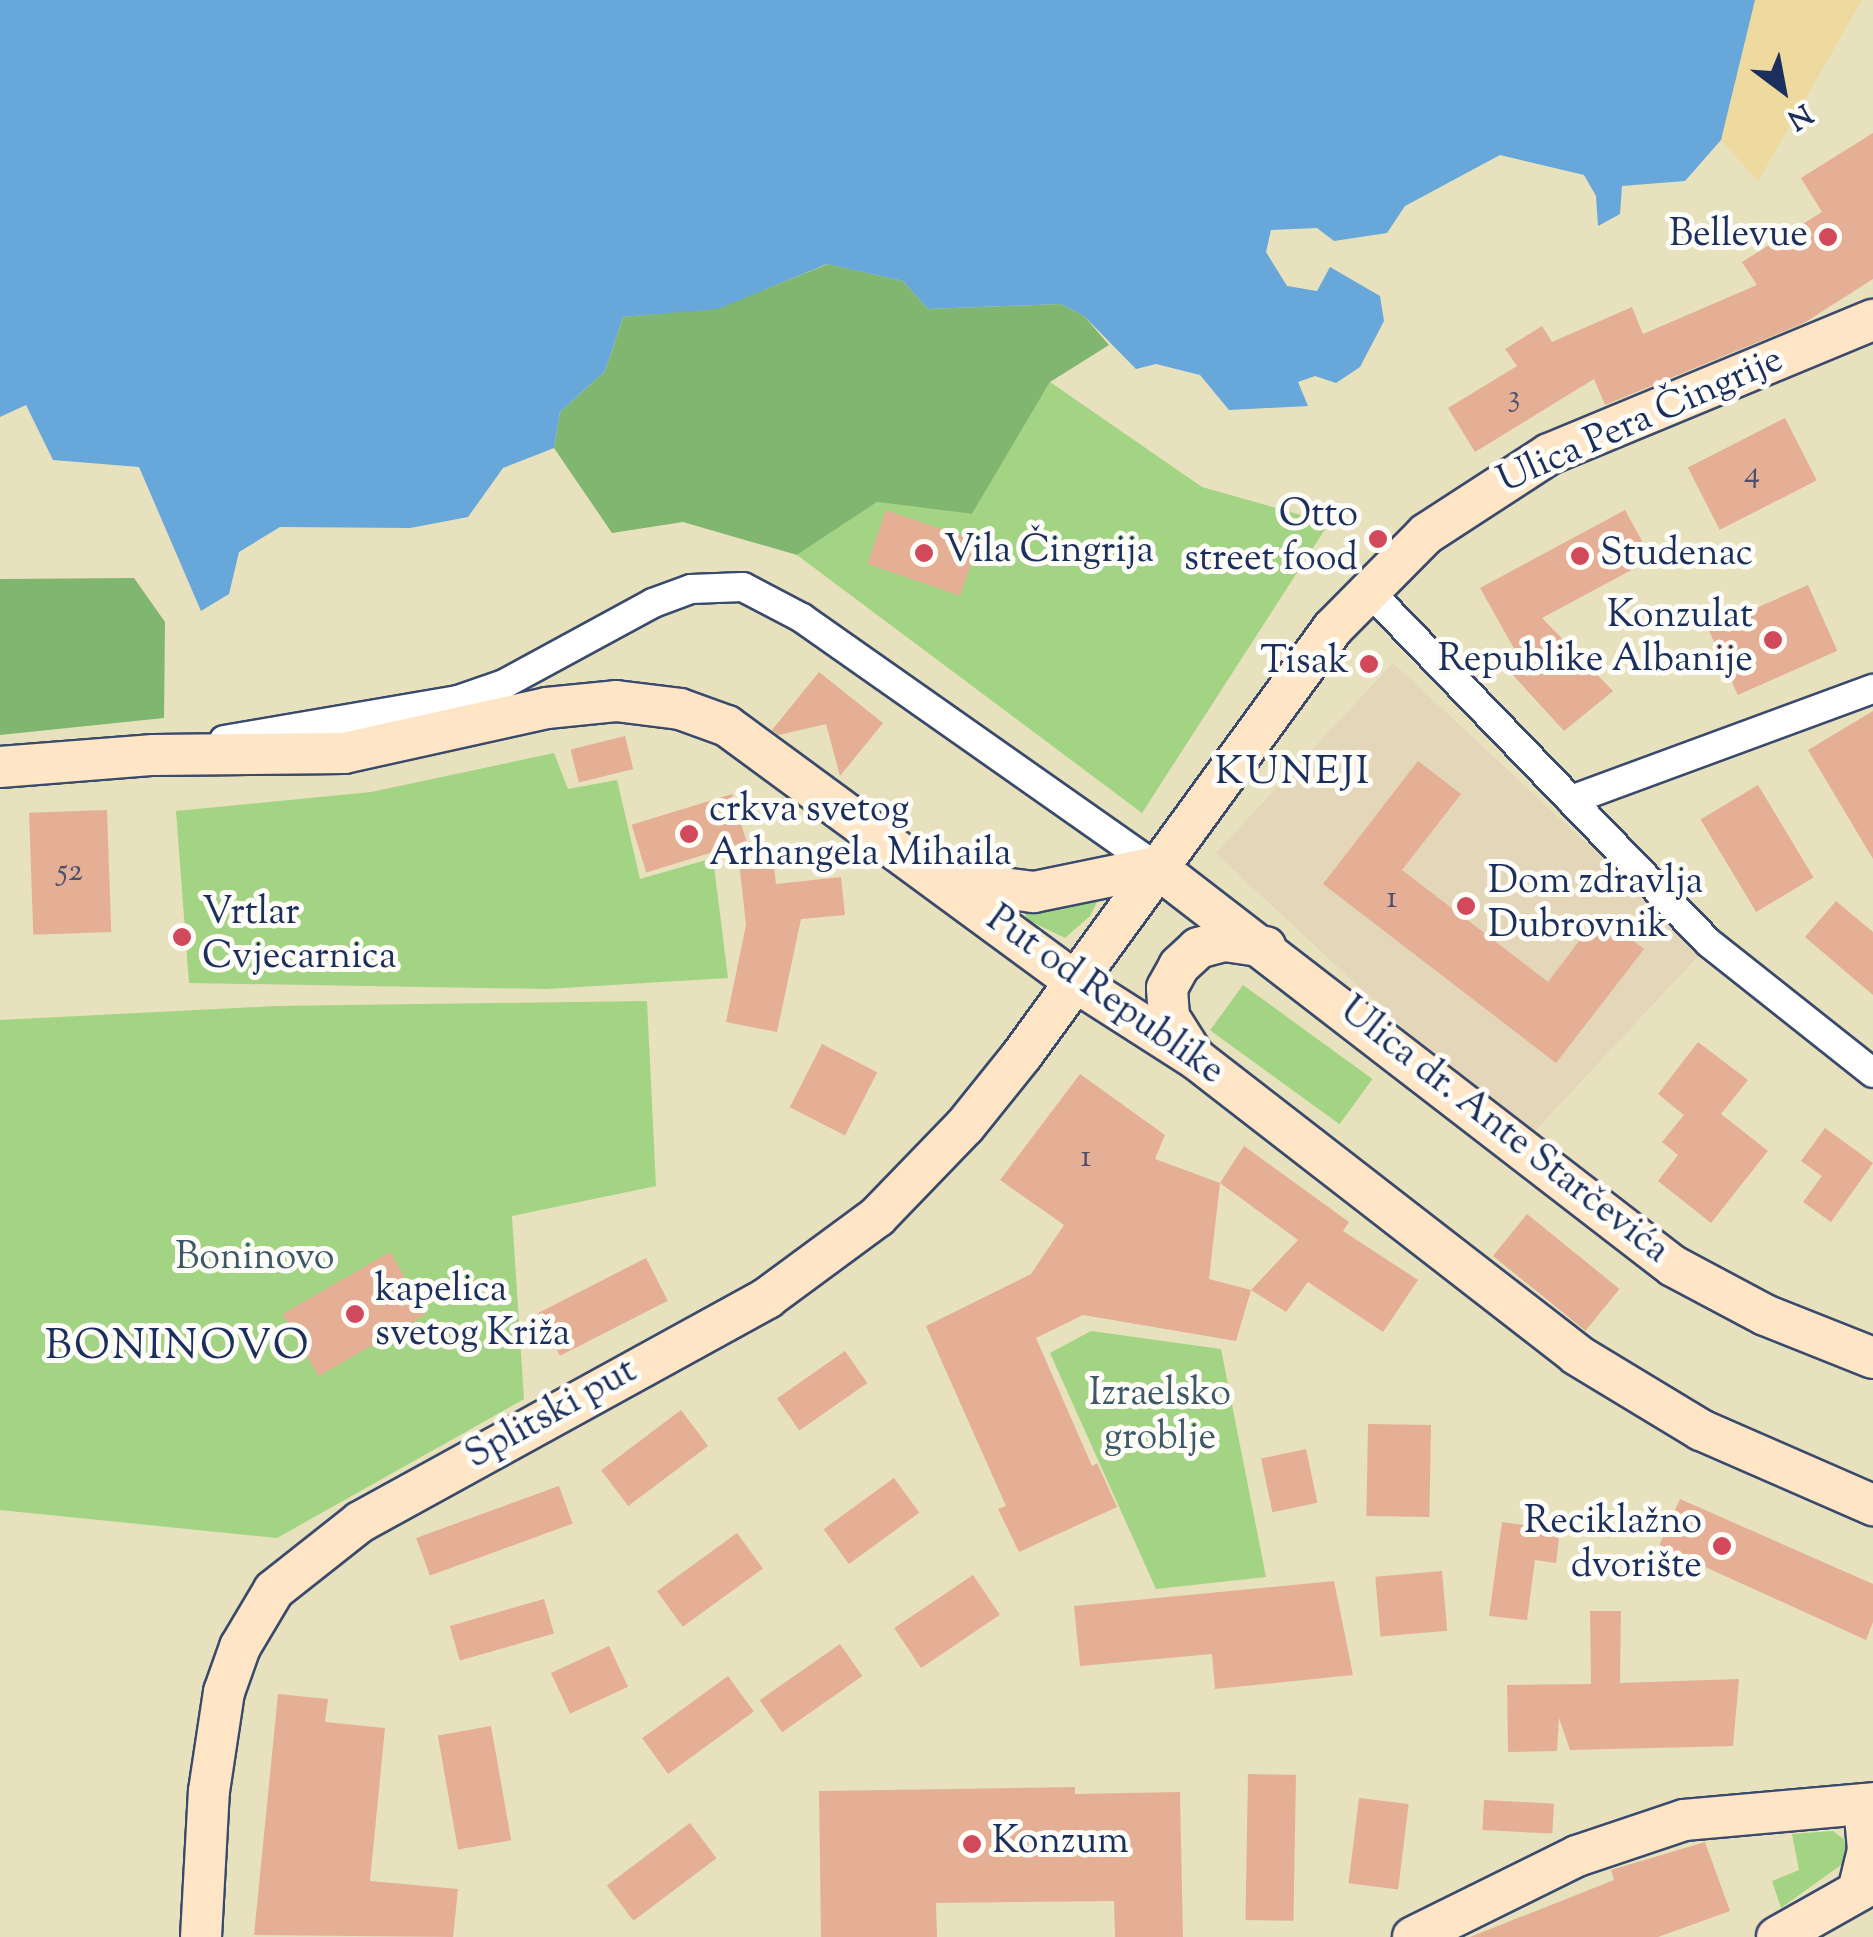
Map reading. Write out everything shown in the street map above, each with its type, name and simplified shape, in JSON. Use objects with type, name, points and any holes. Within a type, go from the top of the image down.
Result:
[{"type":"main road","name":"Ulica Pera Čingrije","points":[[1156,868],[1332,628],[1426,534],[1550,454],[1873,320]]},
{"type":"main road","name":"Put od Republike","points":[[0,767],[154,755],[344,753],[547,708],[616,701],[680,708],[768,751],[1074,981],[1196,1058],[1577,1355],[1701,1430],[1873,1505]]},
{"type":"main road","points":[[939,878],[1034,892],[1156,868]]},
{"type":"main road","name":"Ulica dr. Ante Starčevića","points":[[1156,868],[1266,947],[1673,1266],[1765,1314],[1873,1358]]},
{"type":"main road","name":"Splitski put","points":[[201,1937],[208,1791],[224,1692],[240,1647],[274,1590],[360,1522],[767,1298],[877,1217],[965,1126],[1156,868]]},
{"type":"main road","points":[[1196,1058],[1169,1016],[1167,988],[1179,966],[1198,948],[1225,941],[1266,947]]},
{"type":"main road","points":[[1413,1937],[1577,1856],[1684,1820],[1869,1804],[1866,1887],[1777,1937]]},
{"type":"street","points":[[154,755],[458,700],[504,684],[653,603],[721,585],[743,587],[802,618],[1156,868]]},
{"type":"street","points":[[1369,590],[1710,944],[1873,1073]]},
{"type":"street","points":[[1571,800],[1873,689]]},
{"type":"shaded area","name":"Dom zdravlja Dubrovnik","points":[[1393,663],[1702,951],[1525,1142],[1216,853]]},
{"type":"green space","points":[[828,264],[903,281],[928,309],[1061,304],[1084,316],[1109,345],[1050,382],[972,514],[877,502],[797,555],[683,522],[612,533],[554,448],[560,412],[605,371],[623,317],[718,308]]},
{"type":"green space","points":[[1050,382],[1202,487],[1329,523],[1142,813],[797,555],[877,502],[972,514]]},
{"type":"green space","points":[[134,578],[165,622],[164,718],[0,735],[0,579]]},
{"type":"green space","points":[[554,753],[568,789],[617,780],[640,879],[713,858],[728,978],[546,989],[189,983],[176,811],[371,792]]},
{"type":"green space","points":[[1099,898],[1090,916],[1065,938],[1028,920],[1021,906]]},
{"type":"green space","points":[[1243,985],[1372,1079],[1340,1124],[1210,1030]]},
{"type":"green space","name":"Boninovo","points":[[647,1001],[656,1186],[512,1216],[524,1399],[277,1538],[0,1510],[0,1020],[277,1006]]},
{"type":"green space","name":"Izraelsko groblje","points":[[1091,1331],[1221,1349],[1266,1577],[1156,1589],[1050,1353]]},
{"type":"green space","points":[[1833,1831],[1844,1839],[1848,1860],[1781,1908],[1772,1881],[1799,1870],[1792,1834]]},
{"type":"sand","points":[[1755,0],[1862,0],[1758,181],[1721,140]]},
{"type":"water","points":[[0,0],[1755,0],[1721,140],[1685,181],[1622,186],[1620,214],[1598,226],[1596,196],[1584,175],[1500,155],[1405,206],[1387,233],[1334,241],[1317,228],[1271,230],[1266,252],[1287,286],[1317,291],[1330,267],[1380,296],[1384,321],[1360,367],[1336,383],[1315,376],[1298,382],[1308,406],[1229,410],[1200,375],[1156,364],[1136,369],[1084,316],[1061,304],[928,309],[903,281],[827,264],[718,309],[623,317],[605,371],[560,412],[554,448],[503,468],[468,517],[410,528],[280,527],[239,552],[229,594],[201,611],[139,467],[53,460],[26,405],[0,417]]},
{"type":"building","points":[[1873,133],[1873,279],[1804,323],[1605,405],[1594,379],[1475,452],[1448,408],[1517,366],[1505,349],[1542,326],[1552,342],[1632,307],[1643,334],[1757,285],[1742,262],[1822,212],[1801,178]]},
{"type":"building","points":[[1785,418],[1817,480],[1720,530],[1688,467]]},
{"type":"building","name":"Vila Čingrija","points":[[886,510],[979,542],[960,596],[867,564]]},
{"type":"building","points":[[1625,510],[1652,559],[1542,618],[1613,691],[1564,731],[1502,663],[1516,652],[1480,588]]},
{"type":"building","name":"Konzulat Republike Albanije","points":[[1808,585],[1837,651],[1738,695],[1708,629]]},
{"type":"building","points":[[819,672],[883,723],[840,776],[826,724],[779,735],[772,730]]},
{"type":"building","points":[[1873,711],[1873,859],[1808,750]]},
{"type":"building","points":[[625,736],[633,769],[579,783],[571,750]]},
{"type":"building","points":[[1418,761],[1461,794],[1402,870],[1548,982],[1599,915],[1644,949],[1556,1063],[1323,884]]},
{"type":"building","points":[[1758,785],[1814,878],[1756,912],[1701,820]]},
{"type":"building","name":"crkva svetog Arhangela Mihaila","points":[[732,794],[747,842],[646,873],[632,825]]},
{"type":"building","points":[[107,810],[111,932],[33,935],[29,813]]},
{"type":"building","points":[[773,859],[776,884],[841,877],[845,915],[801,919],[777,1032],[726,1022],[746,925],[739,862]]},
{"type":"building","points":[[1836,901],[1873,932],[1873,995],[1805,937]]},
{"type":"building","points":[[1698,1042],[1748,1080],[1721,1114],[1768,1151],[1711,1223],[1658,1181],[1678,1155],[1662,1142],[1684,1115],[1658,1094]]},
{"type":"building","points":[[822,1044],[877,1072],[845,1135],[790,1107]]},
{"type":"building","points":[[1080,1074],[1165,1135],[1155,1159],[1220,1183],[1209,1279],[1251,1290],[1236,1341],[1083,1315],[1036,1338],[1092,1466],[1097,1463],[1117,1507],[1019,1552],[998,1509],[1006,1506],[926,1326],[1031,1274],[1064,1225],[1000,1180]]},
{"type":"building","points":[[1825,1128],[1873,1163],[1831,1222],[1803,1202],[1822,1176],[1801,1161]]},
{"type":"building","points":[[1244,1146],[1349,1222],[1343,1231],[1418,1280],[1383,1332],[1308,1282],[1286,1312],[1251,1290],[1298,1240],[1220,1183]]},
{"type":"building","points":[[1527,1214],[1619,1289],[1585,1331],[1493,1256]]},
{"type":"building","name":"kapelica svetog Križa","points":[[390,1252],[426,1314],[319,1376],[283,1314]]},
{"type":"building","points":[[646,1258],[668,1301],[560,1356],[538,1313]]},
{"type":"building","points":[[845,1351],[867,1383],[799,1431],[777,1399]]},
{"type":"building","points":[[681,1410],[708,1446],[628,1506],[601,1470]]},
{"type":"building","points":[[1368,1424],[1431,1425],[1429,1517],[1366,1516]]},
{"type":"building","points":[[1306,1449],[1317,1503],[1272,1512],[1261,1459]]},
{"type":"building","points":[[894,1478],[919,1513],[849,1564],[824,1529]]},
{"type":"building","points":[[559,1486],[573,1524],[430,1576],[416,1538]]},
{"type":"building","points":[[1680,1499],[1873,1584],[1873,1622],[1866,1640],[1659,1546]]},
{"type":"building","points":[[1502,1522],[1560,1530],[1556,1563],[1535,1560],[1527,1620],[1489,1616]]},
{"type":"building","points":[[737,1533],[763,1569],[683,1627],[657,1591]]},
{"type":"building","points":[[1442,1571],[1447,1631],[1380,1637],[1375,1577]]},
{"type":"building","points":[[973,1575],[1000,1615],[921,1668],[894,1628]]},
{"type":"building","points":[[1334,1581],[1353,1675],[1215,1689],[1212,1654],[1080,1666],[1074,1606]]},
{"type":"building","points":[[544,1599],[554,1634],[460,1661],[450,1626]]},
{"type":"building","points":[[1590,1611],[1621,1611],[1620,1683],[1739,1679],[1733,1746],[1570,1750],[1559,1718],[1557,1751],[1508,1752],[1507,1685],[1591,1684]]},
{"type":"building","points":[[840,1644],[862,1676],[782,1732],[760,1700]]},
{"type":"building","points":[[609,1646],[628,1687],[570,1714],[551,1673]]},
{"type":"building","points":[[728,1676],[754,1712],[668,1774],[642,1738]]},
{"type":"building","points":[[278,1694],[328,1699],[325,1722],[385,1728],[370,1881],[458,1889],[453,1937],[254,1935]]},
{"type":"building","points":[[491,1726],[511,1840],[458,1850],[438,1735]]},
{"type":"building","points":[[1248,1774],[1296,1775],[1293,1921],[1245,1920]]},
{"type":"building","points":[[1075,1787],[1075,1794],[1180,1792],[1183,1937],[1115,1937],[1114,1901],[936,1903],[937,1937],[821,1937],[819,1791]]},
{"type":"building","points":[[1359,1798],[1409,1804],[1398,1889],[1349,1883]]},
{"type":"building","points":[[1484,1800],[1554,1804],[1552,1834],[1482,1830]]},
{"type":"building","points":[[690,1823],[716,1858],[633,1921],[607,1886]]},
{"type":"building","points":[[1705,1842],[1730,1911],[1658,1937],[1470,1937],[1614,1880],[1611,1870]]},
{"type":"place","name":"Bellevue","points":[[1828,237]]},
{"type":"place","name":"Otto street food","points":[[1378,539]]},
{"type":"place","name":"Vila Čingrija","points":[[924,553]]},
{"type":"place","name":"Studenac","points":[[1580,556]]},
{"type":"place","name":"Konzulat Republike Albanije","points":[[1773,640]]},
{"type":"place","name":"Tisak","points":[[1369,664]]},
{"type":"place","name":"crkva svetog Arhangela Mihaila","points":[[689,834]]},
{"type":"place","name":"Dom zdravlja Dubrovnik","points":[[1466,906]]},
{"type":"place","name":"Vrtlar Cvjecarnica","points":[[182,937]]},
{"type":"place","name":"kapelica svetog Križa","points":[[355,1314]]},
{"type":"place","name":"Reciklažno dvorište","points":[[1722,1546]]},
{"type":"place","name":"Konzum","points":[[972,1844]]},
{"type":"district","name":"KUNEJI","points":[[1293,774]]},
{"type":"district","name":"BONINOVO","points":[[178,1348]]}]
